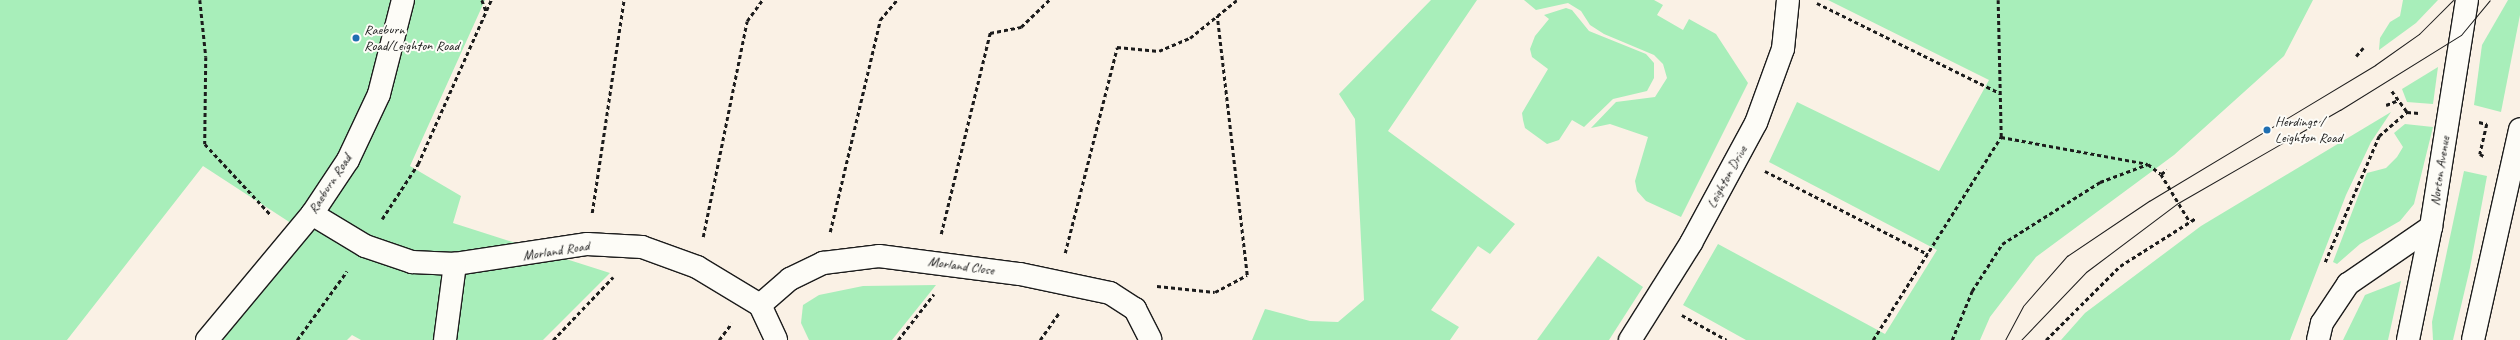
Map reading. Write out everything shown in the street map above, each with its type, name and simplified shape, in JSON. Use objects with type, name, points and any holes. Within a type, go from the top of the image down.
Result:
[{"type":"main road","name":"Raeburn Road","points":[[207,340],[312,214],[348,160],[380,94],[403,0]]},
{"type":"main road","name":"Leighton Drive","points":[[1630,340],[1655,301],[1756,123],[1783,49],[1788,0]]},
{"type":"main road","name":"Norton Avenue","points":[[2408,340],[2431,227],[2467,0]]},
{"type":"main road","points":[[2473,340],[2520,129]]},
{"type":"main road","name":"Morland Road","points":[[312,214],[365,246],[412,262],[455,264],[587,244],[642,247],[697,267],[760,305]]},
{"type":"main road","points":[[2318,340],[2322,323],[2348,284],[2431,227]]},
{"type":"main road","name":"Morland Close","points":[[760,305],[790,279],[823,263],[879,256],[945,263],[1058,282],[1110,293],[1135,309],[1150,339]]},
{"type":"main road","points":[[445,340],[455,264]]},
{"type":"main road","points":[[760,305],[776,340]]},
{"type":"path","points":[[200,0],[206,57],[205,144],[255,200],[294,235]]},
{"type":"path","points":[[482,0],[486,11]]},
{"type":"path","points":[[296,340],[365,246],[418,164],[491,0]]},
{"type":"path","points":[[587,244],[624,0]]},
{"type":"path","points":[[697,267],[747,21],[762,0]]},
{"type":"path","points":[[823,263],[880,20],[897,0]]},
{"type":"path","points":[[898,340],[945,263],[990,33],[1021,27],[1049,0]]},
{"type":"path","points":[[1058,282],[1117,47],[1159,51],[1190,38],[1237,0]]},
{"type":"path","points":[[1810,0],[2000,93]]},
{"type":"path","points":[[1873,340],[2001,137],[1998,0]]},
{"type":"path","points":[[1110,293],[1149,286],[1215,292],[1247,275],[1217,16]]},
{"type":"path","points":[[2356,56],[2363,48]]},
{"type":"path","points":[[2386,104],[2399,100]]},
{"type":"path","points":[[2322,270],[2378,136],[2407,112]]},
{"type":"path","points":[[2001,137],[2148,164],[2161,174],[2190,222]]},
{"type":"path","points":[[1738,157],[1928,254]]},
{"type":"path","points":[[1952,340],[1972,291],[2002,244],[2100,182],[2148,164]]},
{"type":"path","points":[[2161,174],[2166,170]]},
{"type":"path","points":[[2046,340],[2120,266],[2196,218]]},
{"type":"path","points":[[553,340],[642,247]]},
{"type":"path","points":[[1655,301],[1727,340]]},
{"type":"green space","points":[[0,0],[485,0],[410,166],[461,196],[453,223],[610,273],[543,340],[361,340],[352,335],[347,340],[223,340],[300,229],[203,166],[67,340],[0,340]]},
{"type":"green space","points":[[1431,0],[1477,0],[1388,131],[1515,224],[1490,254],[1478,246],[1431,310],[1459,327],[1450,340],[1252,340],[1265,309],[1310,321],[1338,322],[1364,300],[1355,119],[1339,94]]},
{"type":"green space","points":[[1524,0],[1654,0],[1663,5],[1657,15],[1683,30],[1689,19],[1716,34],[1748,83],[1681,217],[1646,201],[1637,191],[1635,181],[1648,137],[1610,124],[1591,128],[1616,102],[1655,97],[1667,78],[1663,64],[1654,55],[1604,34],[1590,25],[1581,11],[1568,3],[1536,10]]},
{"type":"green space","points":[[1828,0],[2313,0],[2284,56],[2174,155],[2036,257],[1990,317],[1980,340],[1746,340],[1683,305],[1718,244],[1885,334],[1937,250],[1769,162],[1797,102],[1939,171],[1989,80]]},
{"type":"green space","points":[[2403,0],[2438,0],[2416,23],[2379,50],[2380,38],[2390,22],[2400,16]]},
{"type":"green space","points":[[2508,0],[2520,0],[2520,15],[2501,112],[2474,105],[2482,45]]},
{"type":"green space","points":[[1566,8],[1572,10],[1589,31],[1646,54],[1654,63],[1654,78],[1647,91],[1613,99],[1584,127],[1572,120],[1559,140],[1547,144],[1525,128],[1523,120],[1522,113],[1548,69],[1532,57],[1530,49],[1535,36],[1549,19],[1544,15]]},
{"type":"green space","points":[[2438,67],[2433,104],[2407,102],[2402,89]]},
{"type":"green space","points":[[2391,112],[2371,142],[2346,195],[2290,340],[2061,340],[2085,313],[2201,226]]},
{"type":"green space","points":[[2405,124],[2433,127],[2414,204],[2400,221],[2360,244],[2337,264],[2333,262],[2367,173],[2386,168],[2397,157],[2403,147],[2394,133]]},
{"type":"green space","points":[[2464,171],[2487,176],[2470,268],[2453,340],[2433,340],[2432,322]]},
{"type":"green space","points":[[1598,256],[1643,287],[1609,340],[1537,340]]},
{"type":"green space","points":[[2401,281],[2388,340],[2343,340],[2365,295]]},
{"type":"green space","points":[[936,285],[892,340],[809,340],[801,323],[803,305],[819,295],[863,286]]},
{"type":"tram line","points":[[2005,340],[2023,306],[2067,256],[2149,201],[2375,65],[2419,34],[2453,0]]},
{"type":"tram line","points":[[2021,340],[2086,272],[2178,203],[2340,110],[2461,35],[2490,0]]},
{"type":"place","name":"Raeburn Road/Leighton Road","points":[[356,38]]},
{"type":"place","name":"Herdings / Leighton Road","points":[[2267,130]]}]
